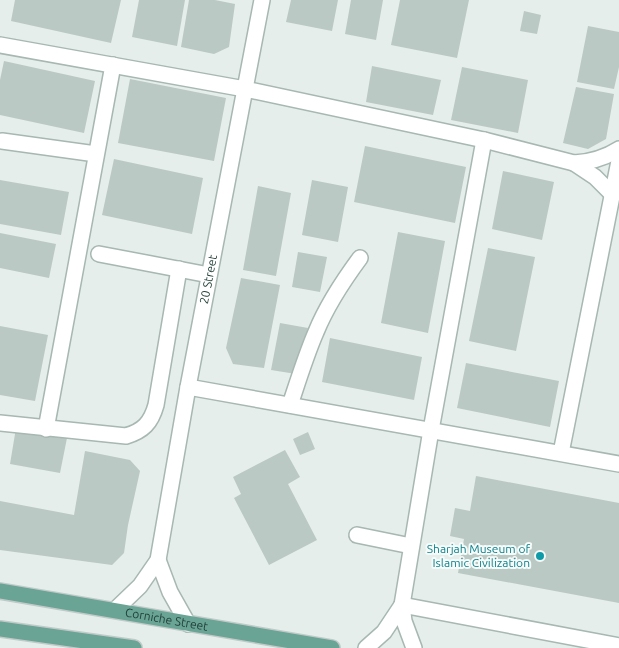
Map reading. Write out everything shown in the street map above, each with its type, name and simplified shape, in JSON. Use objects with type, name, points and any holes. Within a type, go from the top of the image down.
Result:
[{"type":"main road","name":"Corniche Street","points":[[0,591],[116,609],[188,624],[332,648]]},
{"type":"main road","points":[[0,629],[134,648]]},
{"type":"street","name":"20 Street","points":[[116,609],[140,586],[158,560],[188,387],[262,0]]},
{"type":"street","points":[[0,45],[245,89],[484,140],[574,163],[599,159],[619,149]]},
{"type":"street","points":[[46,429],[113,65]]},
{"type":"street","points":[[414,648],[404,621],[402,605],[431,430],[484,140]]},
{"type":"street","points":[[2,141],[96,154]]},
{"type":"street","points":[[561,453],[619,161]]},
{"type":"street","points":[[574,163],[594,177],[612,194]]},
{"type":"street","points":[[99,254],[209,275]]},
{"type":"street","points":[[290,405],[318,326],[335,294],[360,258]]},
{"type":"street","points":[[0,422],[46,429],[126,436],[137,433],[146,426],[153,416],[156,405],[179,268]]},
{"type":"street","points":[[188,387],[619,464]]},
{"type":"street","points":[[358,535],[411,546]]},
{"type":"street","points":[[158,560],[170,592],[188,624]]},
{"type":"street","points":[[402,605],[619,646]]},
{"type":"street","points":[[366,648],[384,632],[402,605]]},
{"type":"building","points":[[15,0],[121,0],[111,43],[11,21]]},
{"type":"building","points":[[139,0],[185,0],[177,46],[132,37]]},
{"type":"building","points":[[189,0],[215,0],[235,4],[229,47],[214,54],[181,47]]},
{"type":"building","points":[[291,0],[338,0],[332,31],[286,22]]},
{"type":"building","points":[[351,0],[383,0],[376,40],[345,34]]},
{"type":"building","points":[[400,0],[469,0],[457,58],[391,45]]},
{"type":"building","points":[[524,11],[541,15],[537,34],[520,31]]},
{"type":"building","points":[[588,26],[619,32],[619,67],[614,89],[577,82]]},
{"type":"building","points":[[4,61],[95,81],[84,133],[0,115],[0,80]]},
{"type":"building","points":[[372,66],[441,80],[433,115],[366,102]]},
{"type":"building","points":[[462,67],[528,80],[518,133],[451,120]]},
{"type":"building","points":[[130,79],[226,98],[214,161],[118,143]]},
{"type":"building","points":[[576,87],[614,94],[606,139],[588,149],[563,143]]},
{"type":"building","points":[[365,146],[466,167],[455,223],[354,202]]},
{"type":"building","points":[[114,159],[203,178],[192,234],[102,215]]},
{"type":"building","points":[[503,171],[554,182],[542,240],[492,229]]},
{"type":"building","points":[[0,180],[69,192],[61,235],[0,224]]},
{"type":"building","points":[[312,180],[348,187],[338,242],[302,235]]},
{"type":"building","points":[[258,186],[291,193],[276,276],[243,270]]},
{"type":"building","points":[[398,232],[445,241],[428,333],[381,323]]},
{"type":"building","points":[[0,233],[56,244],[49,278],[0,268]]},
{"type":"building","points":[[488,248],[535,257],[516,351],[469,341]]},
{"type":"building","points":[[298,252],[327,257],[320,292],[292,287]]},
{"type":"building","points":[[241,278],[280,285],[264,368],[233,364],[226,348]]},
{"type":"building","points":[[280,323],[308,328],[301,367],[296,374],[271,370]]},
{"type":"building","points":[[0,326],[48,335],[35,401],[0,395]]},
{"type":"building","points":[[330,338],[422,357],[414,400],[322,382]]},
{"type":"building","points":[[466,363],[559,381],[550,427],[457,408]]},
{"type":"building","points":[[16,428],[67,438],[60,473],[10,464]]},
{"type":"building","points":[[308,432],[315,449],[300,455],[293,439]]},
{"type":"building","points":[[285,450],[300,477],[288,484],[317,540],[269,565],[234,498],[241,494],[233,477]]},
{"type":"building","points":[[85,451],[130,460],[140,471],[124,553],[112,565],[0,550],[0,501],[74,515]]},
{"type":"building","name":"Sharjah Museum of Islamic Civilization","points":[[476,476],[619,503],[619,603],[458,573],[464,539],[450,536],[455,508],[470,511]]},
{"type":"place","name":"Sharjah Museum of Islamic Civilization","points":[[540,556]]}]
